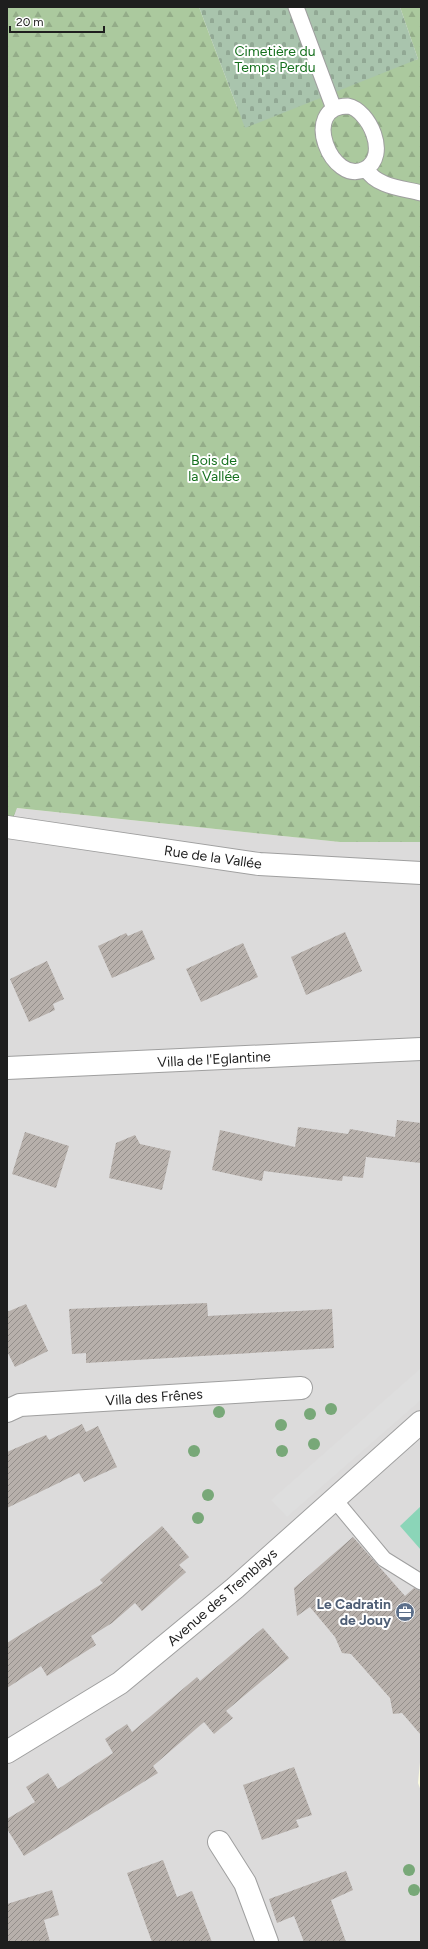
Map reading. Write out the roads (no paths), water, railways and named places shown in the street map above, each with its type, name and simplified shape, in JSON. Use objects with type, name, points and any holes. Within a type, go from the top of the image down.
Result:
[{"type":"street","name":"Rue de la Vallée","points":[[7,828],[259,864],[421,873]]},
{"type":"street","name":"Villa de l'Eglantine","points":[[7,1068],[421,1049]]},
{"type":"street","name":"Villa des Frênes","points":[[7,1411],[20,1405],[302,1388]]},
{"type":"street","name":"Avenue des Tremblays","points":[[7,1752],[120,1683],[235,1588],[421,1422]]},
{"type":"street","points":[[219,1842],[245,1883],[267,1942]]},
{"type":"lane","points":[[296,7],[334,109]]},
{"type":"lane","points":[[348,106],[362,113],[378,146],[376,157],[366,169],[356,172],[346,170],[334,161],[323,136],[322,126],[326,116],[334,109],[348,106]]},
{"type":"lane","points":[[366,169],[373,178],[382,183],[421,193]]},
{"type":"lane","points":[[334,1499],[384,1559],[421,1582]]},
{"type":"place","name":"Le Cadratin de Jouy","points":[[405,1612]]},
{"type":"park label","name":"Cimetière du Temps Perdu","points":[[275,60]]},
{"type":"park label","name":"Bois de la Vallée","points":[[214,468]]}]
